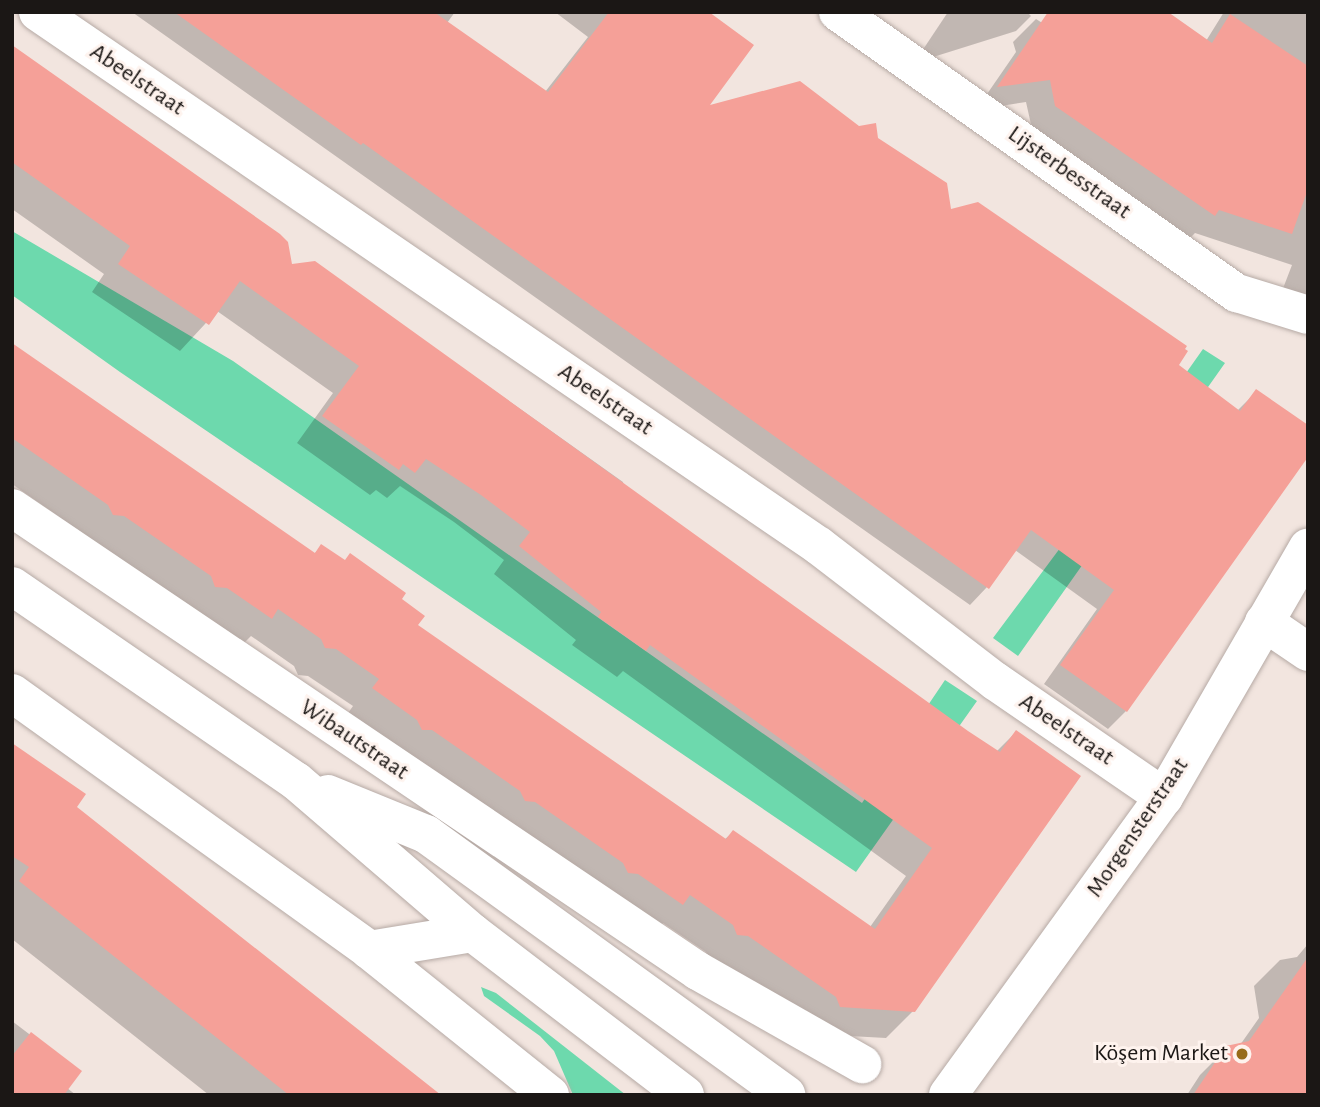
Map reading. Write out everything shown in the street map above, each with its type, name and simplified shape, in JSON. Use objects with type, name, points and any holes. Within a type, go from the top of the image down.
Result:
[{"type":"street","name":"Abeelstraat","points":[[38,12],[819,546],[995,681],[1164,797]]},
{"type":"street","name":"Lijsterbesstraat","points":[[838,12],[1237,293],[1308,315]]},
{"type":"street","name":"Wibautstraat","points":[[12,508],[698,971],[862,1064]]},
{"type":"street","name":"Morgensterstraat","points":[[948,1095],[1164,797],[1308,548]]},
{"type":"street","name":"Wibautstraat","points":[[12,586],[296,781],[473,933],[685,1095]]},
{"type":"street","points":[[1264,622],[1308,652]]},
{"type":"street","points":[[12,693],[369,950],[550,1095]]},
{"type":"street","name":"Wibautstraat","points":[[296,781],[426,834],[786,1095]]},
{"type":"street","points":[[369,950],[473,933]]},
{"type":"street","points":[[669,1010],[698,971]]},
{"type":"green space","points":[[12,231],[233,361],[862,803],[945,680],[977,701],[856,872],[120,372],[12,295]]},
{"type":"green space","points":[[1203,349],[1225,363],[1018,656],[993,638],[1107,485]]},
{"type":"green space","points":[[481,987],[496,993],[626,1095],[573,1095],[554,1051],[540,1036],[484,996]]},
{"type":"building","points":[[174,12],[434,12],[548,92],[609,12],[709,12],[754,45],[710,105],[800,81],[859,126],[876,123],[878,138],[947,183],[951,209],[978,202],[1187,346],[1185,349],[1188,351],[1179,365],[1240,411],[1256,389],[1308,425],[1308,457],[1127,712],[1060,665],[1114,590],[1031,530],[989,589],[363,143],[361,145]]},
{"type":"building","points":[[1048,12],[1168,12],[1212,43],[1230,14],[1308,66],[1308,189],[1292,234],[1219,210],[1215,216],[1055,106],[1050,80],[997,87]]},
{"type":"building","points":[[12,45],[280,234],[288,242],[292,264],[315,261],[968,731],[1000,752],[1016,730],[1081,776],[915,1012],[840,1007],[836,997],[748,936],[737,935],[733,925],[690,895],[683,905],[638,874],[628,873],[623,863],[535,802],[525,801],[520,791],[432,730],[422,730],[417,720],[372,688],[379,679],[336,649],[325,648],[321,639],[278,609],[272,619],[227,588],[215,587],[211,576],[124,516],[113,515],[108,505],[12,438],[12,343],[315,553],[321,544],[345,560],[350,553],[406,593],[402,599],[425,616],[418,625],[726,839],[733,830],[875,929],[932,848],[650,645],[646,651],[598,617],[601,612],[519,546],[530,532],[481,495],[426,459],[415,473],[403,464],[399,470],[322,416],[359,366],[240,281],[209,325],[118,264],[130,246],[12,162]]},
{"type":"building","points":[[12,743],[86,794],[77,807],[441,1095],[289,1095],[19,881],[29,867],[12,856]]},
{"type":"building","points":[[1308,957],[1308,1095],[1193,1095],[1226,1046],[1249,1041]]},
{"type":"building","points":[[31,1032],[82,1071],[64,1095],[12,1095],[12,1056]]},
{"type":"place","name":"Köşem Market","points":[[1242,1054]]}]
